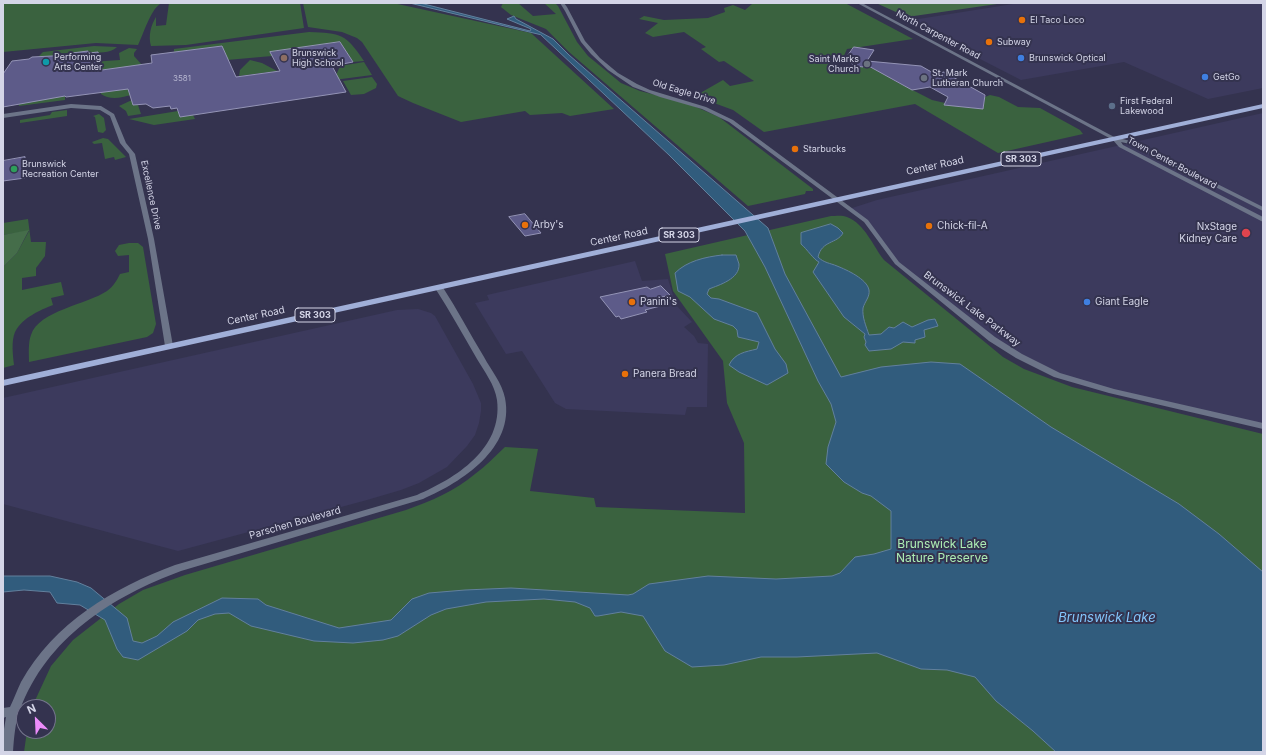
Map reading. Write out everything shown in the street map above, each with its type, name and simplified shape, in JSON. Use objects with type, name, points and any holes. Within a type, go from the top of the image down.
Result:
[{"type":"main road","name":"Center Road","points":[[3,383],[1263,106]]},
{"type":"street","name":"Old Eagle Drive","points":[[562,3],[569,12],[582,40],[589,49],[622,78],[646,90],[700,105],[723,116],[836,199]]},
{"type":"street","name":"North Carpenter Road","points":[[859,3],[1115,139]]},
{"type":"street","name":"Excellence Drive","points":[[3,116],[83,106],[101,108],[112,115],[123,143],[132,154],[151,239],[169,346]]},
{"type":"street","name":"Town Center Boulevard","points":[[1115,139],[1132,143],[1263,209]]},
{"type":"street","name":"Town Center Boulevard","points":[[1115,139],[1121,146],[1263,220]]},
{"type":"street","name":"Brunswick Lake Parkway","points":[[836,199],[866,222],[897,263],[992,339],[1018,356],[1057,375],[1112,391],[1263,426]]},
{"type":"street","name":"Parschen Boulevard","points":[[7,752],[8,712],[35,668],[58,640],[94,610],[127,589],[178,568],[420,497],[453,480],[478,460],[491,446],[499,430],[502,416],[501,400],[493,381],[439,288]]},
{"type":"shaded area","points":[[1019,3],[1263,3],[1263,88],[1208,99],[1124,62],[1021,80],[906,21]]},
{"type":"shaded area","points":[[1263,113],[1263,426],[1112,391],[1057,375],[992,339],[897,263],[866,221],[849,209],[877,200]]},
{"type":"shaded area","points":[[635,261],[642,281],[668,279],[676,305],[692,322],[684,327],[694,336],[698,343],[708,344],[707,407],[687,407],[685,415],[566,409],[555,403],[522,351],[506,354],[475,303],[489,300],[487,295]]},
{"type":"shaded area","points":[[418,309],[431,313],[435,316],[473,384],[481,403],[479,423],[475,435],[467,446],[447,467],[419,483],[367,500],[178,551],[3,504],[3,398],[397,310]]},
{"type":"green space","points":[[3,3],[160,4],[156,7],[150,17],[138,45],[96,43],[3,52]]},
{"type":"green space","points":[[169,3],[300,3],[304,28],[186,45],[151,46],[150,31],[156,17],[156,26],[166,25]]},
{"type":"green space","points":[[303,3],[393,3],[531,33],[614,109],[570,116],[562,113],[530,115],[525,111],[461,122],[398,96],[362,42],[357,38],[342,32],[308,27]]},
{"type":"green space","points":[[503,3],[518,3],[533,16],[556,14],[544,3],[555,3],[577,42],[588,56],[621,83],[640,91],[687,103],[719,117],[813,189],[813,191],[806,191],[805,194],[748,206],[569,52],[546,29],[511,15],[501,7]]},
{"type":"green space","points":[[750,3],[845,3],[913,39],[847,49],[842,60],[828,60],[843,71],[850,70],[856,66],[904,73],[891,79],[932,100],[950,105],[983,109],[985,97],[990,95],[999,97],[1018,107],[1040,108],[1080,130],[1083,134],[998,153],[915,104],[764,132],[733,110],[695,96],[723,80],[730,86],[754,81],[724,61],[719,62],[701,49],[706,47],[684,32],[653,37],[645,33],[658,23],[639,19],[644,16],[664,20],[708,18],[725,12],[724,8],[733,5],[745,10],[752,4]]},
{"type":"green space","points":[[876,3],[1004,3],[907,17]]},
{"type":"green space","points":[[309,32],[336,34],[342,37],[352,45],[364,61],[353,62],[340,42],[272,56],[227,60],[222,46],[174,52],[174,49]]},
{"type":"green space","points":[[94,46],[117,47],[111,51],[104,52],[89,53],[88,51],[72,55],[38,57],[43,52]]},
{"type":"green space","points":[[129,48],[137,49],[134,56],[142,65],[71,74],[91,62],[120,60],[119,53]]},
{"type":"green space","points":[[250,60],[262,63],[277,71],[239,76],[240,70]]},
{"type":"green space","points":[[364,62],[372,75],[334,80],[340,66]]},
{"type":"green space","points":[[372,77],[377,84],[376,88],[364,94],[351,95],[343,81]]},
{"type":"green space","points":[[133,88],[131,95],[123,97],[111,98],[101,94],[101,92]]},
{"type":"green space","points":[[65,95],[65,100],[19,106],[18,102]]},
{"type":"green space","points":[[132,100],[133,104],[138,105],[141,114],[128,116],[126,111],[119,106]]},
{"type":"green space","points":[[67,110],[67,116],[20,123],[20,120],[50,115],[52,112]]},
{"type":"green space","points":[[178,111],[180,117],[193,115],[195,119],[154,125],[129,119]]},
{"type":"green space","points":[[99,114],[104,118],[106,130],[103,133],[98,132],[95,117],[93,116]]},
{"type":"green space","points":[[103,138],[108,139],[126,157],[115,160],[114,157],[105,159],[102,143],[94,144],[92,142]]},
{"type":"green space","name":"Brunswick Lake Nature Preserve","points":[[831,216],[847,217],[853,220],[864,230],[884,260],[1003,357],[1024,369],[1072,387],[1263,434],[1263,752],[24,752],[26,739],[56,739],[56,699],[36,699],[51,666],[73,640],[119,604],[143,590],[185,575],[406,510],[425,503],[467,480],[483,468],[505,447],[538,449],[530,491],[594,498],[596,507],[745,513],[744,443],[727,403],[723,361],[673,291],[665,254]]},
{"type":"green space","points":[[28,219],[31,242],[46,242],[45,256],[36,268],[36,276],[22,278],[22,290],[61,282],[64,295],[51,298],[53,305],[32,315],[18,327],[13,340],[14,365],[3,368],[3,267],[17,253],[29,231],[3,235],[3,223]]},
{"type":"green space","points":[[29,230],[17,253],[3,267],[3,235]]},
{"type":"green space","points":[[138,243],[143,247],[156,324],[153,333],[147,337],[29,362],[30,338],[35,327],[53,314],[99,296],[113,285],[120,274],[129,272],[129,255],[118,256],[115,251],[119,245]]},
{"type":"water","name":"Brunswick Lake","points":[[410,3],[420,3],[530,31],[531,29],[507,19],[514,16],[516,19],[553,39],[569,55],[768,228],[785,274],[841,377],[881,367],[931,362],[960,364],[1051,427],[1179,504],[1219,534],[1263,572],[1263,752],[1056,752],[996,701],[975,677],[947,670],[921,669],[877,653],[797,657],[761,657],[724,665],[692,667],[665,651],[643,616],[621,612],[595,616],[590,608],[575,602],[544,599],[486,602],[446,609],[431,615],[398,636],[383,640],[353,643],[314,641],[251,626],[229,613],[215,614],[198,620],[187,631],[138,660],[123,657],[117,649],[105,620],[80,605],[57,603],[50,592],[24,590],[3,592],[3,576],[50,576],[77,582],[91,588],[127,618],[133,641],[142,643],[157,636],[173,622],[222,598],[258,599],[266,605],[339,628],[391,620],[412,599],[429,593],[511,588],[628,595],[633,594],[649,584],[708,576],[776,579],[832,576],[840,573],[855,557],[891,549],[891,511],[871,496],[862,493],[844,482],[826,464],[828,447],[836,422],[831,404],[818,381],[765,267],[745,231],[669,155],[541,35]]},
{"type":"water","points":[[831,224],[843,233],[837,239],[826,245],[818,257],[825,262],[851,272],[865,282],[869,290],[869,295],[863,308],[863,315],[869,335],[881,334],[889,327],[894,328],[903,322],[912,327],[928,320],[935,319],[938,326],[924,330],[925,337],[915,340],[915,343],[903,342],[891,349],[869,351],[865,345],[865,334],[844,317],[813,272],[819,262],[801,244],[801,233]]},
{"type":"water","points":[[722,255],[736,255],[739,264],[738,269],[733,277],[728,281],[709,289],[707,294],[711,298],[719,299],[757,313],[775,349],[786,364],[788,373],[767,385],[739,372],[729,365],[737,355],[757,349],[759,342],[738,337],[737,330],[733,326],[714,319],[690,297],[678,291],[675,273],[685,265],[697,260]]},
{"type":"building","name":"Brunswick High School","points":[[340,42],[353,62],[332,66],[346,92],[180,117],[177,108],[171,109],[170,106],[153,108],[146,104],[133,105],[128,89],[65,96],[3,107],[3,74],[12,61],[29,59],[32,57],[72,55],[72,53],[88,51],[89,53],[98,52],[102,70],[152,63],[151,55],[222,46],[236,77],[280,71],[270,52]]},
{"type":"building","name":"St. Mark Lutheran Church","points":[[854,47],[874,50],[867,61],[921,66],[935,74],[944,72],[985,95],[983,109],[944,105],[948,97],[930,87],[912,90],[865,64],[863,67],[856,66],[845,60]]},
{"type":"building","name":"Brunswick Recreation Center","points":[[25,157],[25,178],[3,181],[3,161]]},
{"type":"building","name":"Arby's","points":[[525,214],[541,233],[525,236],[509,217]]},
{"type":"building","name":"Panini's","points":[[661,286],[670,295],[658,298],[664,305],[645,310],[647,312],[621,319],[619,316],[616,317],[600,297],[647,287],[650,289]]},
{"type":"place","name":"El Taco Loco","points":[[1022,20]]},
{"type":"place","name":"Subway","points":[[989,42]]},
{"type":"place","name":"Brunswick High School","points":[[284,58]]},
{"type":"place","name":"Brunswick Optical","points":[[1021,58]]},
{"type":"place","name":"Performing Arts Center","points":[[46,62]]},
{"type":"place","name":"Saint Marks Church","points":[[867,64]]},
{"type":"place","name":"GetGo","points":[[1205,77]]},
{"type":"place","name":"St. Mark Lutheran Church","points":[[924,78]]},
{"type":"place","name":"First Federal Lakewood","points":[[1112,106]]},
{"type":"place","name":"Starbucks","points":[[795,149]]},
{"type":"place","name":"Brunswick Recreation Center","points":[[14,169]]},
{"type":"place","name":"Arby's","points":[[525,225]]},
{"type":"place","name":"Chick-fil-A","points":[[929,226]]},
{"type":"place","name":"NxStage Kidney Care","points":[[1246,233]]},
{"type":"place","name":"Panini's","points":[[632,302]]},
{"type":"place","name":"Giant Eagle","points":[[1087,302]]},
{"type":"place","name":"Panera Bread","points":[[625,374]]}]
